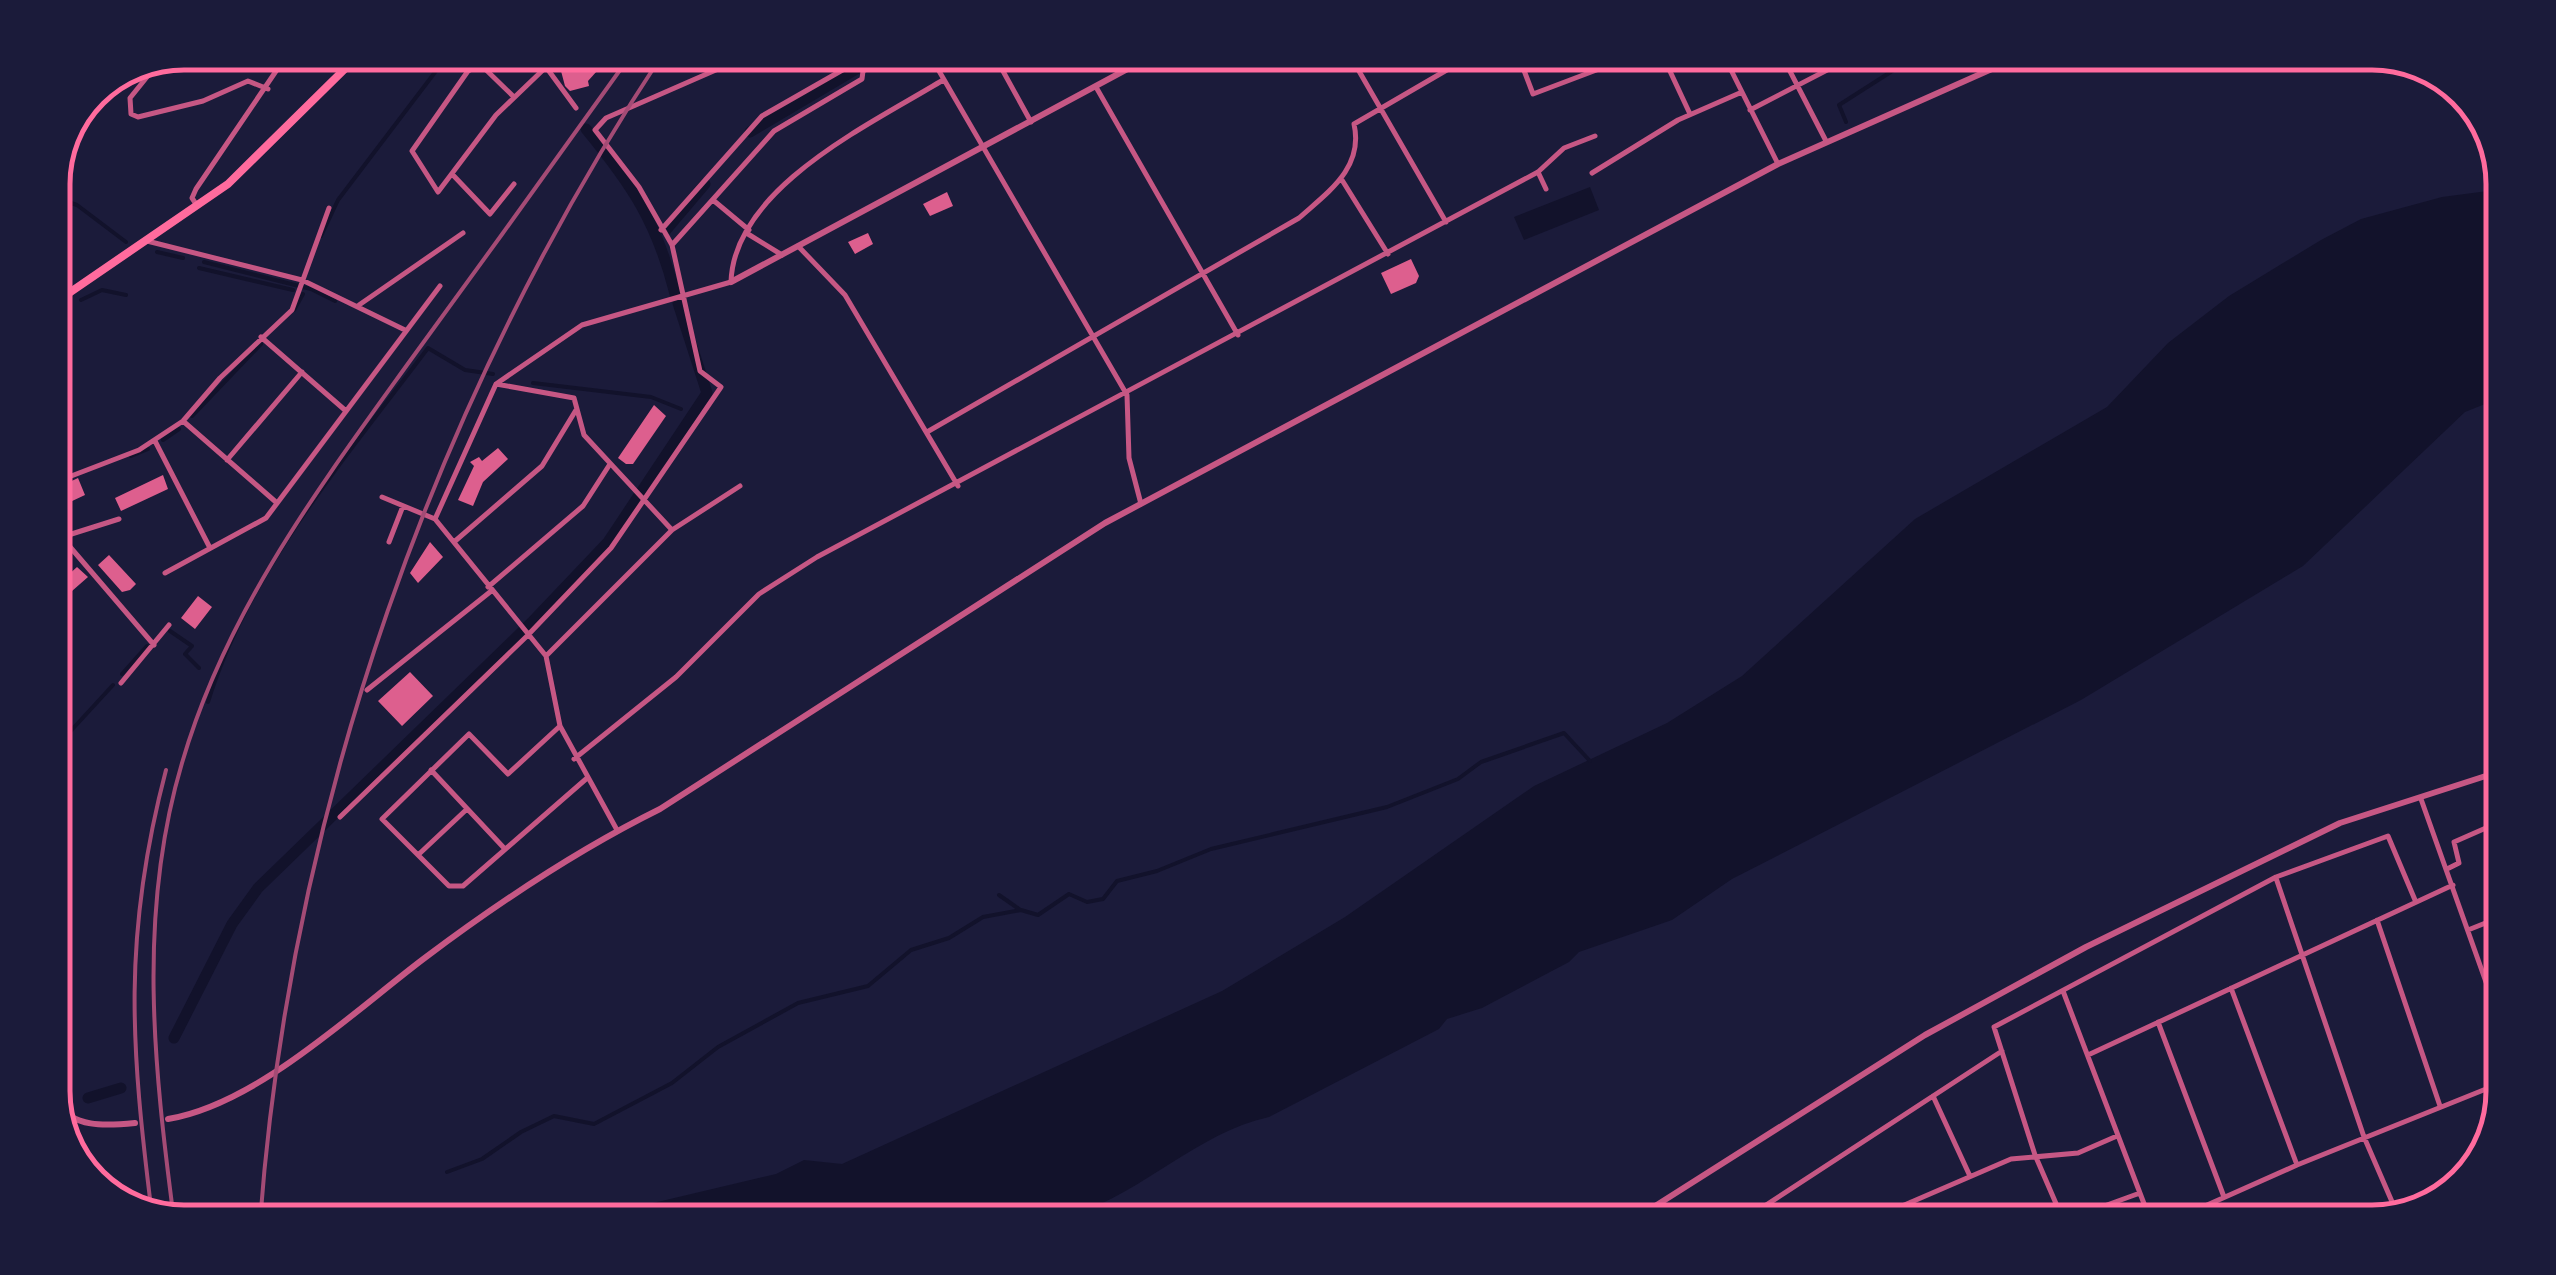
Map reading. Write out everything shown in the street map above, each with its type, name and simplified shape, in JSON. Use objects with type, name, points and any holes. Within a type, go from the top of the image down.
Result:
[{"type":"highway","points":[[70,293],[197,207],[297,121],[345,70]]},
{"type":"street","points":[[197,207],[192,198],[196,189],[279,70]]},
{"type":"street","points":[[470,70],[412,150],[438,192],[482,130],[543,70]]},
{"type":"street","points":[[486,70],[514,97]]},
{"type":"street","points":[[547,70],[576,108]]},
{"type":"street","points":[[340,818],[528,636],[611,548],[721,388],[700,371],[672,245],[639,187],[595,130],[606,118],[716,70]]},
{"type":"street","points":[[661,230],[762,116],[842,70]]},
{"type":"street","points":[[672,245],[774,131],[862,79],[865,70]]},
{"type":"street","points":[[938,70],[1127,396],[1128,458],[1141,504]]},
{"type":"street","points":[[1003,70],[1032,122]]},
{"type":"street","points":[[435,519],[496,384],[582,325],[731,282],[985,150],[1127,70]]},
{"type":"street","points":[[1358,70],[1446,222]]},
{"type":"street","points":[[927,432],[1299,218],[1342,180],[1354,154],[1354,124],[1447,70]]},
{"type":"street","points":[[1524,70],[1533,94],[1596,70]]},
{"type":"street","points":[[1669,70],[1690,114]]},
{"type":"street","points":[[1731,70],[1778,164]]},
{"type":"street","points":[[1789,70],[1826,142]]},
{"type":"street","points":[[1750,110],[1832,70]]},
{"type":"street","points":[[168,1118],[200,1111],[279,1066],[431,953],[617,830],[660,810],[1068,545],[1778,164],[1989,70]]},
{"type":"street","points":[[149,76],[130,98],[131,114],[138,117],[172,111],[248,81],[268,89]]},
{"type":"street","points":[[731,282],[732,265],[757,216],[802,166],[943,80]]},
{"type":"street","points":[[1096,87],[1238,335]]},
{"type":"street","points":[[1592,172],[1690,114],[1742,92]]},
{"type":"street","points":[[574,758],[676,676],[760,594],[816,557],[1127,396],[1538,172],[1564,148],[1595,136]]},
{"type":"street","points":[[1538,172],[1546,189]]},
{"type":"street","points":[[452,174],[490,214],[514,184]]},
{"type":"street","points":[[1342,180],[1388,254]]},
{"type":"street","points":[[713,200],[782,255]]},
{"type":"street","points":[[70,477],[155,441],[183,422],[292,310],[329,208]]},
{"type":"street","points":[[359,305],[407,268],[463,233]]},
{"type":"street","points":[[147,241],[359,305],[405,330]]},
{"type":"street","points":[[798,246],[845,295],[958,486]]},
{"type":"street","points":[[165,573],[266,518],[440,286]]},
{"type":"street","points":[[262,338],[346,411]]},
{"type":"street","points":[[227,460],[302,372]]},
{"type":"street","points":[[496,384],[574,398],[584,435],[672,530]]},
{"type":"street","points":[[454,542],[542,466],[577,410]]},
{"type":"street","points":[[183,422],[277,503]]},
{"type":"street","points":[[155,441],[210,548]]},
{"type":"street","points":[[367,690],[583,506],[610,464]]},
{"type":"street","points":[[546,656],[672,530],[740,486]]},
{"type":"street","points":[[382,497],[435,519],[546,656],[560,726],[574,758],[617,830]]},
{"type":"street","points":[[389,542],[403,506]]},
{"type":"street","points":[[70,534],[119,519]]},
{"type":"street","points":[[70,546],[154,645]]},
{"type":"street","points":[[120,683],[170,625]]},
{"type":"street","points":[[560,726],[508,774],[470,734],[382,818],[449,886],[462,886],[586,779]]},
{"type":"street","points":[[430,769],[504,848]]},
{"type":"street","points":[[1657,1205],[1877,1064],[2042,970],[2340,823],[2486,776]]},
{"type":"street","points":[[2421,799],[2486,982]]},
{"type":"street","points":[[418,855],[468,809]]},
{"type":"street","points":[[2447,869],[2459,863],[2454,842],[2486,827]]},
{"type":"street","points":[[2055,1205],[1994,1026],[2276,877],[2388,836],[2414,900]]},
{"type":"street","points":[[2276,877],[2364,1137],[2393,1203]]},
{"type":"street","points":[[2088,1055],[2453,885]]},
{"type":"street","points":[[2377,920],[2440,1106]]},
{"type":"street","points":[[2468,930],[2486,923]]},
{"type":"street","points":[[2230,988],[2297,1165]]},
{"type":"street","points":[[2063,991],[2145,1205]]},
{"type":"street","points":[[2158,1022],[2224,1196]]},
{"type":"street","points":[[1766,1205],[2002,1051]]},
{"type":"street","points":[[2205,1205],[2486,1089]]},
{"type":"street","points":[[1934,1096],[1970,1174]]},
{"type":"street","points":[[73,1118],[90,1124],[136,1123]]},
{"type":"street","points":[[1904,1205],[2011,1158],[2078,1153],[2116,1136]]},
{"type":"street","points":[[2109,1205],[2140,1193]]},
{"type":"shaded area","points":[[1590,187],[1599,210],[1524,240],[1514,217]]},
{"type":"shaded area","points":[[2486,191],[2486,404],[2465,412],[2303,566],[2081,700],[1732,879],[1672,920],[1579,952],[1569,962],[1482,1008],[1447,1019],[1439,1029],[1269,1117],[1218,1136],[1098,1205],[645,1205],[776,1174],[804,1160],[842,1164],[1222,991],[1345,917],[1534,786],[1667,723],[1742,676],[1915,519],[2107,407],[2168,343],[2229,296],[2361,219],[2442,197]]},
{"type":"building","points":[[598,70],[588,81],[589,86],[570,91],[561,71]]},
{"type":"building","points":[[947,192],[953,206],[930,216],[923,204]]},
{"type":"building","points":[[868,233],[873,244],[855,254],[848,242]]},
{"type":"building","points":[[1411,259],[1419,276],[1416,283],[1391,294],[1381,273]]},
{"type":"building","points":[[654,405],[666,416],[633,464],[626,464],[618,458]]},
{"type":"building","points":[[498,448],[508,459],[483,482],[473,506],[458,500],[474,466],[470,462],[479,457],[482,461]]},
{"type":"building","points":[[163,475],[168,489],[121,511],[115,498]]},
{"type":"building","points":[[78,478],[85,495],[70,502],[70,482]]},
{"type":"building","points":[[430,542],[443,557],[418,583],[410,573]]},
{"type":"building","points":[[109,555],[136,584],[130,590],[122,592],[98,565]]},
{"type":"building","points":[[77,567],[88,577],[72,591],[70,573]]},
{"type":"building","points":[[198,596],[212,607],[195,629],[181,618]]},
{"type":"building","points":[[410,672],[433,696],[402,726],[378,701]]},
{"type":"waterway","points":[[321,236],[338,200],[437,70]]},
{"type":"waterway","points":[[750,132],[855,70]]},
{"type":"waterway","points":[[1846,122],[1839,105],[1894,70]]},
{"type":"waterway","points":[[586,129],[641,206],[660,246],[675,294]]},
{"type":"waterway","points":[[666,230],[705,184]]},
{"type":"waterway","points":[[70,203],[126,242]]},
{"type":"waterway","points":[[157,252],[183,258]]},
{"type":"waterway","points":[[204,262],[311,289],[335,301]]},
{"type":"waterway","points":[[199,268],[293,290]]},
{"type":"waterway","points":[[81,300],[102,290],[126,295]]},
{"type":"waterway","points":[[294,310],[303,294]]},
{"type":"waterway","points":[[174,1038],[232,924],[258,888],[532,622],[608,542],[707,393],[678,303]]},
{"type":"waterway","points":[[192,416],[261,344]]},
{"type":"waterway","points":[[208,702],[226,653],[274,560],[333,473],[428,348],[465,370],[493,374]]},
{"type":"waterway","points":[[533,383],[651,397],[681,409]]},
{"type":"waterway","points":[[163,440],[179,429]]},
{"type":"waterway","points":[[131,456],[148,449]]},
{"type":"waterway","points":[[170,631],[192,646],[185,654],[199,668]]},
{"type":"waterway","points":[[122,674],[147,646]]},
{"type":"waterway","points":[[70,732],[113,685]]},
{"type":"waterway","points":[[447,1172],[482,1159],[521,1132],[554,1116],[594,1124],[672,1083],[718,1047],[798,1003],[868,986],[911,950],[949,938],[983,917],[1021,910],[1038,915],[1069,894],[1087,902],[1103,899],[1117,881],[1157,871],[1211,849],[1387,807],[1458,779],[1481,762],[1564,733],[1590,761]]},
{"type":"waterway","points":[[999,895],[1019,909]]},
{"type":"waterway","points":[[88,1098],[121,1088]]},
{"type":"railway","points":[[172,1204],[156,1048],[154,934],[168,820],[201,708],[249,604],[308,506],[620,70]]},
{"type":"railway","points":[[262,1205],[277,1067],[304,913],[341,761],[387,612],[443,466],[508,323],[582,185],[653,70]]},
{"type":"railway","points":[[150,1200],[139,1098],[135,992],[142,886],[166,770]]}]
